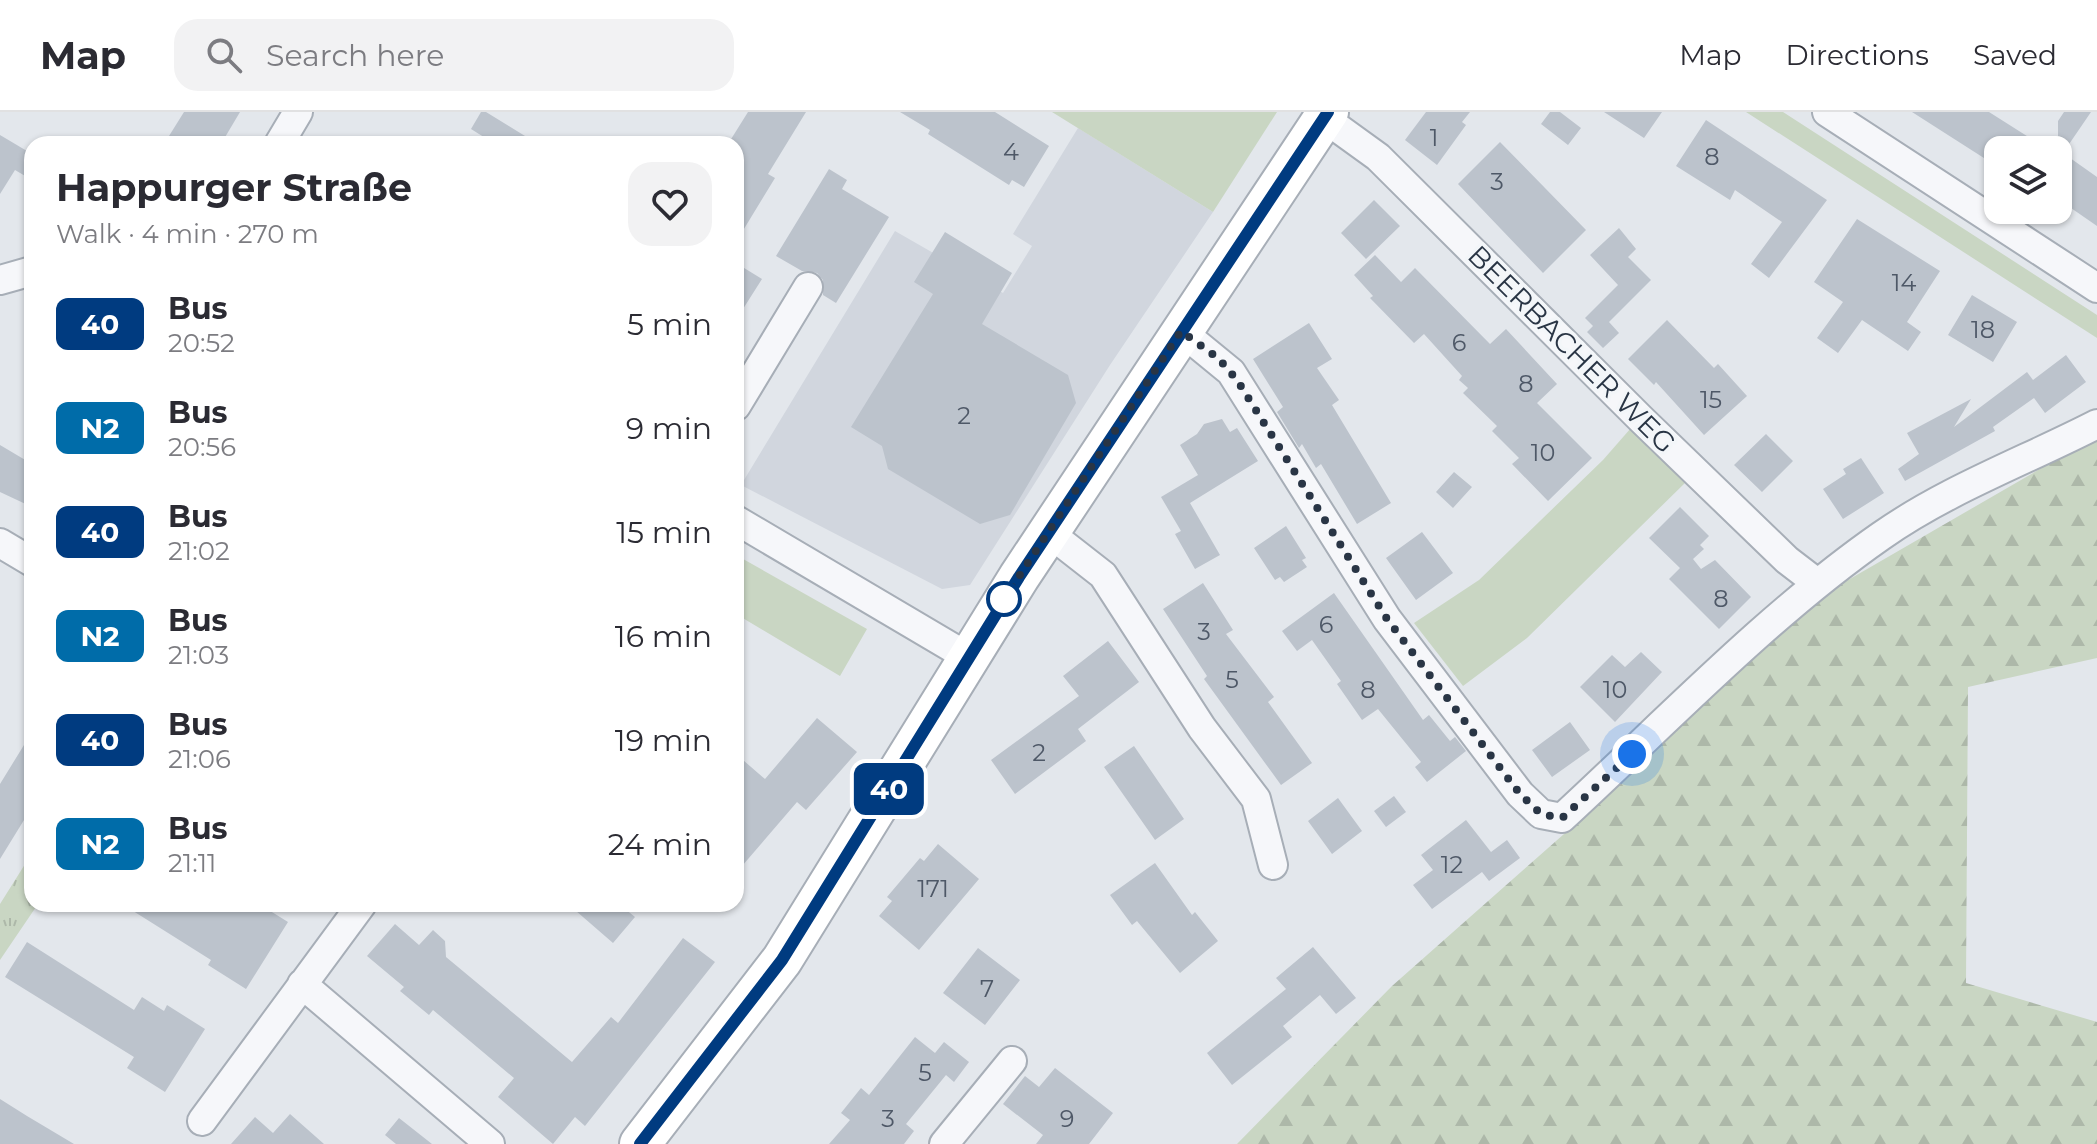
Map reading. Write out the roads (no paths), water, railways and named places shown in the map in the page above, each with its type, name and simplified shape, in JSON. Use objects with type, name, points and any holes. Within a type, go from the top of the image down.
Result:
[{"type":"main road","points":[[646,1142],[782,960],[1048,532],[1326,115]]},
{"type":"street","points":[[284,136],[298,112]]},
{"type":"street","points":[[1827,112],[2097,288]]},
{"type":"street","name":"BEERBACHER WEG","points":[[1326,115],[1378,157],[1641,419],[1787,560],[1817,583]]},
{"type":"street","points":[[0,280],[24,273]]},
{"type":"street","points":[[744,393],[808,287]]},
{"type":"street","points":[[1181,331],[1218,358],[1237,380],[1387,619],[1520,794],[1541,814],[1562,818],[1817,583],[1883,534],[1976,480],[2097,424]]},
{"type":"street","points":[[744,525],[968,657]]},
{"type":"street","points":[[1048,532],[1103,575],[1202,728],[1256,799],[1273,865]]},
{"type":"street","points":[[0,543],[24,557]]},
{"type":"street","points":[[202,1121],[356,912]]},
{"type":"street","points":[[302,984],[490,1144]]},
{"type":"street","points":[[944,1144],[1012,1061]]}]
